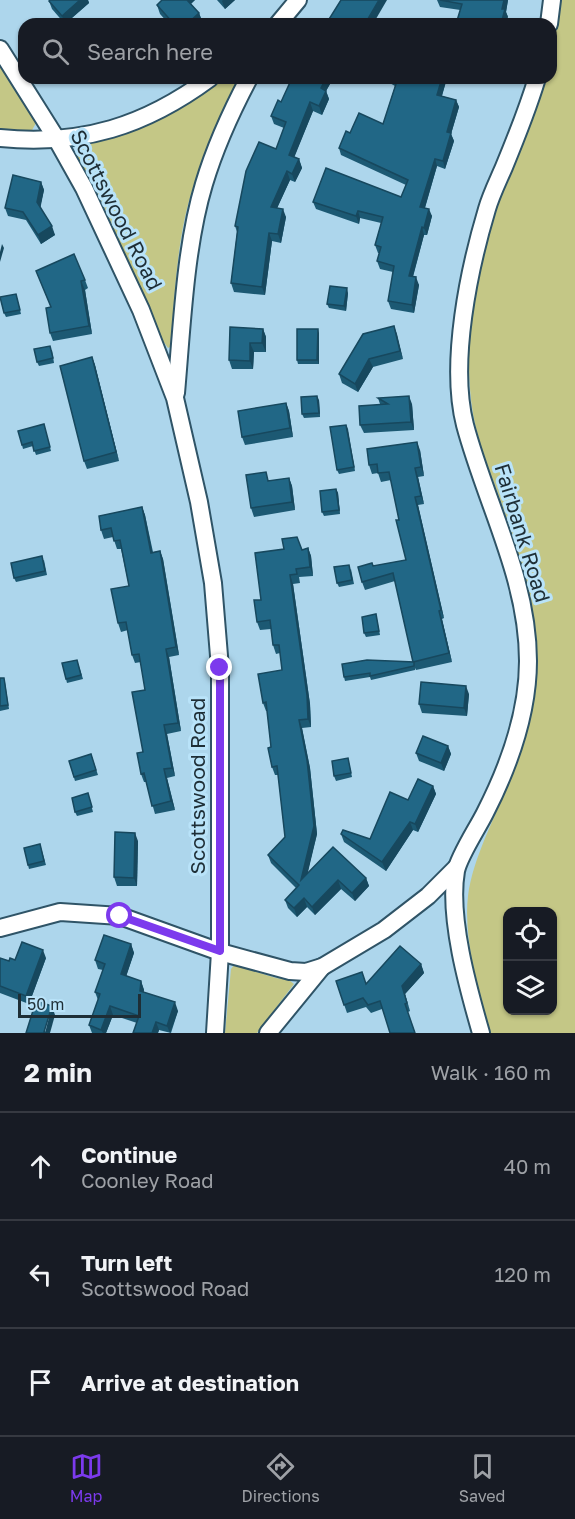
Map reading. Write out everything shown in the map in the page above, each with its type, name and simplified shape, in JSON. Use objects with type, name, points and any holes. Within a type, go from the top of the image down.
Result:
[{"type":"street","points":[[283,18],[298,0]]},
{"type":"street","points":[[550,18],[552,0]]},
{"type":"street","name":"Scottswood Road","points":[[0,49],[18,78]]},
{"type":"street","name":"Scottswood Road","points":[[22,84],[56,138],[102,224],[158,350],[175,398],[198,502],[213,583],[220,668],[220,951],[214,1033]]},
{"type":"street","points":[[0,138],[56,138],[98,134],[126,126],[161,110],[202,84]]},
{"type":"street","name":"Scottswood Road","points":[[175,398],[196,217],[215,153],[246,84]]},
{"type":"street","name":"Fairbank Road","points":[[481,1033],[468,987],[454,912],[453,894],[456,868],[506,769],[521,721],[528,661],[526,626],[520,595],[465,424],[459,383],[463,309],[487,208],[535,84]]},
{"type":"street","points":[[0,928],[60,912],[120,916],[220,951],[290,971],[306,972],[322,967],[384,930],[428,896],[456,868]]},
{"type":"street","points":[[268,1033],[322,967]]},
{"type":"green space","points":[[560,0],[575,0],[575,1033],[487,1033],[470,947],[468,896],[480,850],[517,763],[530,712],[534,686],[535,652],[531,607],[526,584],[475,425],[470,388],[470,335],[472,308],[482,254],[498,204],[543,84],[557,84],[557,22]]},
{"type":"green space","points":[[0,62],[35,116],[36,123],[31,132],[0,132]]},
{"type":"green space","points":[[217,84],[238,84],[199,169],[189,201],[179,255],[170,347],[168,348],[97,191],[79,163],[76,153],[84,146],[137,130],[189,103]]},
{"type":"green space","points":[[234,965],[289,980],[294,984],[257,1033],[225,1033],[231,969]]},
{"type":"building","points":[[50,0],[80,0],[62,16]]},
{"type":"building","points":[[162,0],[187,0],[199,13],[194,18],[169,18],[157,5]]},
{"type":"building","points":[[341,0],[379,0],[368,18],[330,18]]},
{"type":"building","points":[[440,0],[504,0],[502,9],[505,9],[503,18],[458,18],[462,4]]},
{"type":"building","points":[[289,84],[323,84],[321,88],[326,91],[319,106],[310,102],[289,155],[299,159],[292,174],[287,171],[271,207],[283,209],[278,234],[269,233],[262,287],[231,283],[238,227],[235,226],[246,171],[259,142],[276,149],[286,122],[271,116],[278,100],[281,102]]},
{"type":"building","points":[[396,84],[440,84],[437,95],[456,100],[447,132],[451,133],[443,161],[435,159],[420,207],[429,209],[409,276],[416,277],[412,305],[388,301],[394,266],[377,261],[381,247],[375,245],[383,217],[358,211],[356,216],[313,202],[326,168],[401,197],[408,180],[339,148],[346,131],[350,133],[359,113],[383,124]]},
{"type":"building","points":[[13,175],[41,182],[37,202],[52,226],[38,235],[23,212],[5,208]]},
{"type":"building","points":[[74,254],[85,280],[81,281],[89,326],[50,333],[46,308],[51,307],[36,271]]},
{"type":"building","points":[[330,286],[347,288],[344,306],[327,304]]},
{"type":"building","points":[[16,294],[20,310],[4,313],[0,297]]},
{"type":"building","points":[[394,326],[400,351],[369,359],[355,384],[339,374],[363,334]]},
{"type":"building","points":[[230,327],[263,329],[262,343],[250,343],[250,361],[229,360]]},
{"type":"building","points":[[297,329],[318,329],[317,360],[297,360]]},
{"type":"building","points":[[50,346],[53,358],[37,362],[34,349]]},
{"type":"building","points":[[92,357],[116,452],[84,461],[60,366]]},
{"type":"building","points":[[317,396],[319,413],[302,414],[301,397]]},
{"type":"building","points":[[409,396],[411,422],[360,425],[359,406],[388,404],[378,398]]},
{"type":"building","points":[[286,403],[290,428],[242,437],[238,411]]},
{"type":"building","points":[[44,424],[50,447],[34,451],[32,442],[22,445],[18,431]]},
{"type":"building","points":[[346,425],[354,467],[337,470],[330,427]]},
{"type":"building","points":[[417,442],[421,467],[415,468],[421,496],[415,497],[449,653],[413,662],[393,573],[362,582],[358,567],[372,563],[373,566],[406,560],[396,520],[399,520],[389,472],[378,473],[377,464],[369,465],[367,449]]},
{"type":"building","points":[[266,472],[268,481],[289,478],[292,502],[251,508],[246,475]]},
{"type":"building","points":[[336,489],[339,510],[322,512],[320,491]]},
{"type":"building","points":[[142,507],[151,553],[160,551],[176,647],[166,649],[178,723],[164,725],[172,768],[164,769],[171,801],[152,806],[144,773],[141,774],[137,753],[143,752],[132,692],[145,690],[139,654],[132,655],[126,622],[118,623],[111,589],[129,586],[120,540],[114,541],[111,528],[101,530],[99,516]]},
{"type":"building","points":[[297,537],[302,550],[308,548],[310,567],[296,569],[297,574],[290,575],[307,695],[308,719],[299,720],[307,760],[314,826],[301,880],[333,847],[366,878],[352,893],[338,880],[312,907],[304,898],[294,908],[285,900],[299,885],[268,855],[285,837],[277,766],[272,767],[268,748],[271,747],[266,702],[263,703],[258,674],[282,670],[279,645],[273,645],[270,620],[257,622],[254,600],[261,600],[255,553],[284,549],[282,539]]},
{"type":"building","points":[[42,556],[45,571],[14,578],[11,563]]},
{"type":"building","points":[[349,565],[352,580],[337,583],[334,567]]},
{"type":"building","points":[[376,614],[379,631],[364,633],[362,617]]},
{"type":"building","points":[[77,660],[81,675],[66,679],[62,663]]},
{"type":"building","points":[[367,660],[414,662],[414,666],[370,676],[370,673],[344,677],[342,664]]},
{"type":"building","points":[[0,678],[4,678],[8,705],[0,706]]},
{"type":"building","points":[[421,682],[466,686],[464,708],[419,704]]},
{"type":"building","points":[[423,736],[448,746],[441,763],[416,753]]},
{"type":"building","points":[[91,754],[96,770],[74,777],[69,761]]},
{"type":"building","points":[[348,758],[351,773],[334,776],[332,761]]},
{"type":"building","points":[[418,779],[433,786],[415,824],[410,822],[382,862],[341,834],[343,830],[370,839],[390,792],[408,800]]},
{"type":"building","points":[[88,793],[92,807],[75,812],[72,798]]},
{"type":"building","points":[[115,832],[135,833],[134,878],[114,877]]},
{"type":"building","points":[[40,844],[44,861],[28,865],[24,848]]},
{"type":"building","points":[[104,935],[131,944],[121,974],[141,981],[140,991],[175,1002],[167,1026],[156,1022],[152,1033],[133,1033],[139,1016],[110,1006],[101,1030],[89,1025],[100,994],[95,992],[105,964],[95,960]]},
{"type":"building","points":[[22,942],[43,950],[26,996],[0,986],[0,958],[15,960]]},
{"type":"building","points":[[400,946],[421,964],[402,986],[407,1003],[405,1004],[415,1033],[390,1033],[380,1001],[368,1005],[363,998],[344,1005],[336,981],[362,972],[366,984]]},
{"type":"building","points":[[36,1001],[52,1006],[44,1032],[47,1033],[26,1033]]},
{"type":"route","points":[[120,916],[220,951],[220,668]]}]
